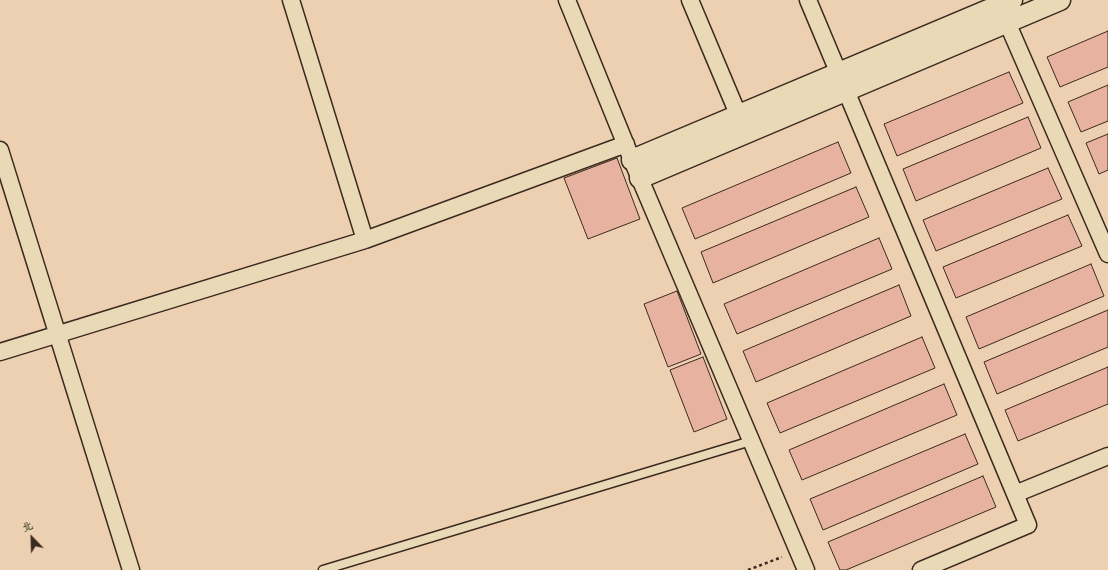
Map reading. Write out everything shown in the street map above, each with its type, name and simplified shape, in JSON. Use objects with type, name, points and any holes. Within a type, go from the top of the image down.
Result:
[{"type":"street","points":[[291,0],[365,240]]},
{"type":"street","points":[[567,0],[806,570]]},
{"type":"street","points":[[690,0],[746,133]]},
{"type":"street","points":[[808,0],[1028,525],[921,570]]},
{"type":"street","points":[[0,352],[365,240],[633,160],[746,133],[843,82],[1004,7],[1060,0]]},
{"type":"street","points":[[1004,7],[1108,254]]},
{"type":"street","points":[[633,160],[739,115],[843,82]]},
{"type":"street","points":[[0,150],[131,570]]},
{"type":"street","points":[[1015,494],[1108,456]]},
{"type":"lane","points":[[323,570],[751,440]]},
{"type":"path","points":[[748,570],[798,550]]},
{"type":"building","points":[[1108,31],[1108,67],[1060,87],[1047,57]]},
{"type":"building","points":[[1009,72],[1023,103],[897,156],[884,124]]},
{"type":"building","points":[[1108,85],[1108,121],[1081,132],[1068,102]]},
{"type":"building","points":[[1028,117],[1041,148],[916,201],[903,169]]},
{"type":"building","points":[[1108,134],[1108,170],[1099,174],[1086,143]]},
{"type":"building","points":[[838,142],[851,173],[695,239],[682,208]]},
{"type":"building","points":[[617,158],[640,219],[588,239],[564,178]]},
{"type":"building","points":[[1048,168],[1062,199],[936,251],[923,220]]},
{"type":"building","points":[[856,187],[869,217],[713,283],[701,252]]},
{"type":"building","points":[[1068,215],[1082,246],[956,298],[943,267]]},
{"type":"building","points":[[879,238],[892,269],[737,334],[724,304]]},
{"type":"building","points":[[1091,264],[1104,296],[979,349],[966,317]]},
{"type":"building","points":[[899,285],[911,316],[756,382],[743,351]]},
{"type":"building","points":[[677,291],[701,354],[668,367],[644,304]]},
{"type":"building","points":[[1108,310],[1108,347],[997,394],[984,362]]},
{"type":"building","points":[[922,337],[935,368],[780,433],[767,403]]},
{"type":"building","points":[[703,357],[727,419],[694,432],[670,370]]},
{"type":"building","points":[[1108,367],[1108,404],[1018,441],[1005,410]]},
{"type":"building","points":[[944,384],[957,415],[802,480],[789,450]]},
{"type":"building","points":[[965,434],[978,464],[823,530],[810,499]]},
{"type":"building","points":[[983,476],[996,507],[846,570],[840,570],[828,542]]}]
